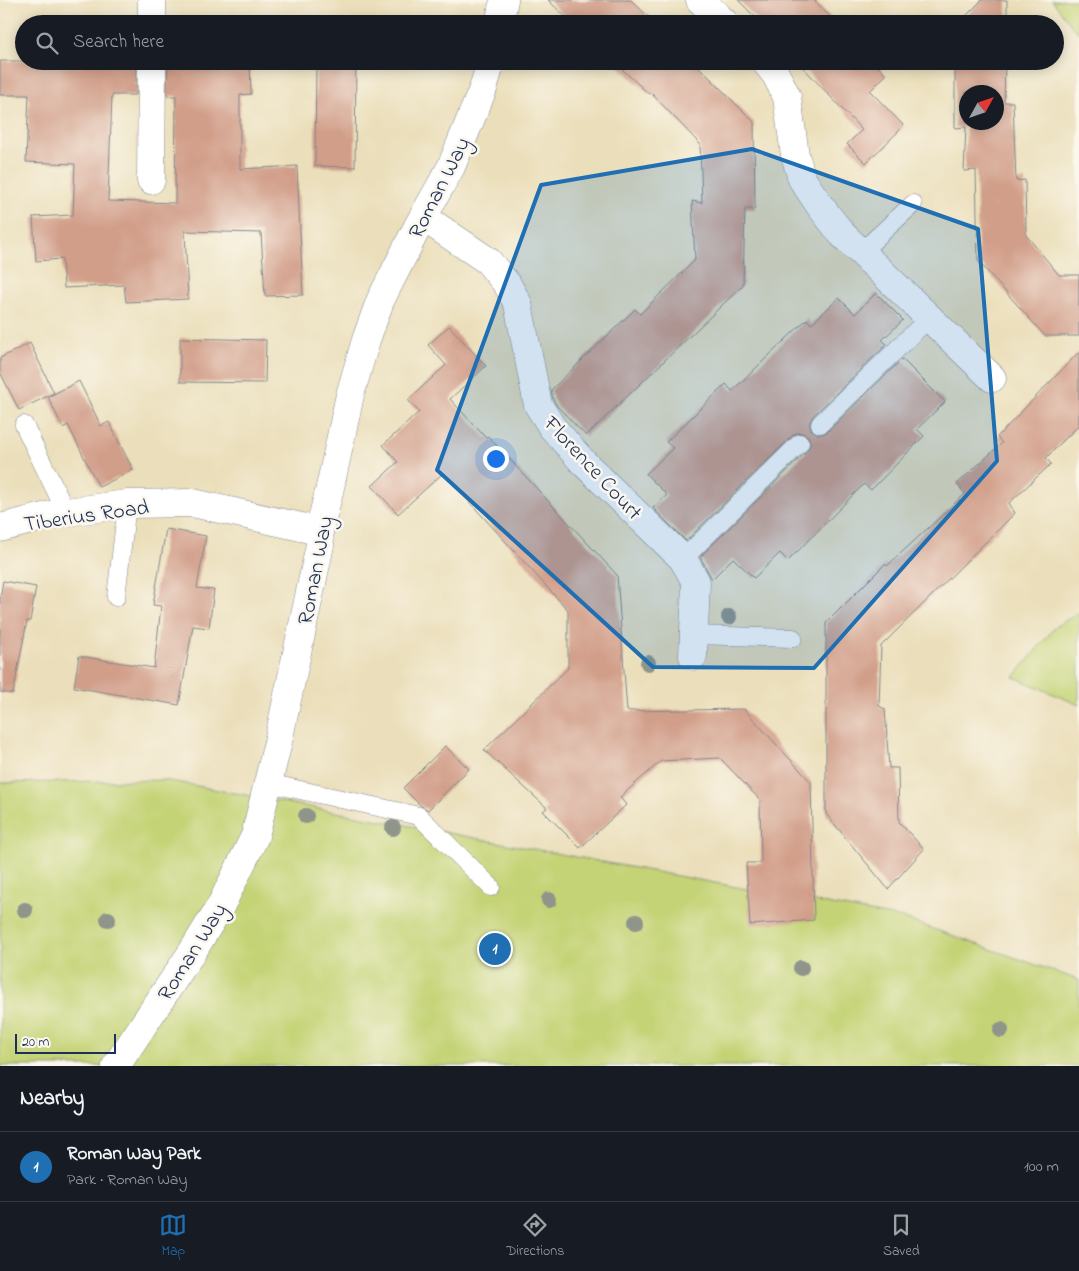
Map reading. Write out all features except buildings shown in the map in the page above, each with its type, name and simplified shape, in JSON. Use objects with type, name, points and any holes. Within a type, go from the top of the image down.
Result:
[{"type":"street","points":[[152,0],[152,15]]},
{"type":"street","points":[[501,15],[504,0]]},
{"type":"street","points":[[700,0],[716,15]]},
{"type":"street","points":[[151,180],[152,70]]},
{"type":"street","name":"Roman Way","points":[[116,1066],[221,906],[255,836],[320,546],[319,531],[330,492],[350,395],[366,340],[380,301],[451,167],[483,90],[489,70]]},
{"type":"street","points":[[772,70],[787,96],[795,155],[802,179],[820,206],[842,234],[992,378]]},
{"type":"street","name":"Florence Court","points":[[423,217],[488,261],[508,284],[518,304],[538,405],[552,427],[583,462],[683,559],[696,582],[693,646]]},
{"type":"street","name":"Tiberius Road","points":[[0,528],[66,512],[127,504],[194,503],[319,531]]},
{"type":"lane","points":[[861,252],[913,204]]},
{"type":"lane","points":[[820,424],[929,318]]},
{"type":"lane","points":[[24,425],[66,512]]},
{"type":"lane","points":[[683,559],[800,444]]},
{"type":"lane","points":[[116,596],[127,504]]},
{"type":"lane","points":[[693,646],[793,638]]},
{"type":"lane","points":[[268,783],[420,816],[491,887]]},
{"type":"highlighted area","points":[[752,149],[978,229],[997,461],[814,668],[653,667],[437,470],[541,185]]},
{"type":"green space","points":[[1052,0],[1079,0],[1079,33],[1075,30]]},
{"type":"green space","points":[[1079,613],[1079,705],[1014,677],[1056,626]]},
{"type":"green space","points":[[165,780],[902,918],[1079,980],[1079,1066],[0,1066],[0,783]]},
{"type":"place","name":"Roman Way Park","points":[[495,949]]}]
